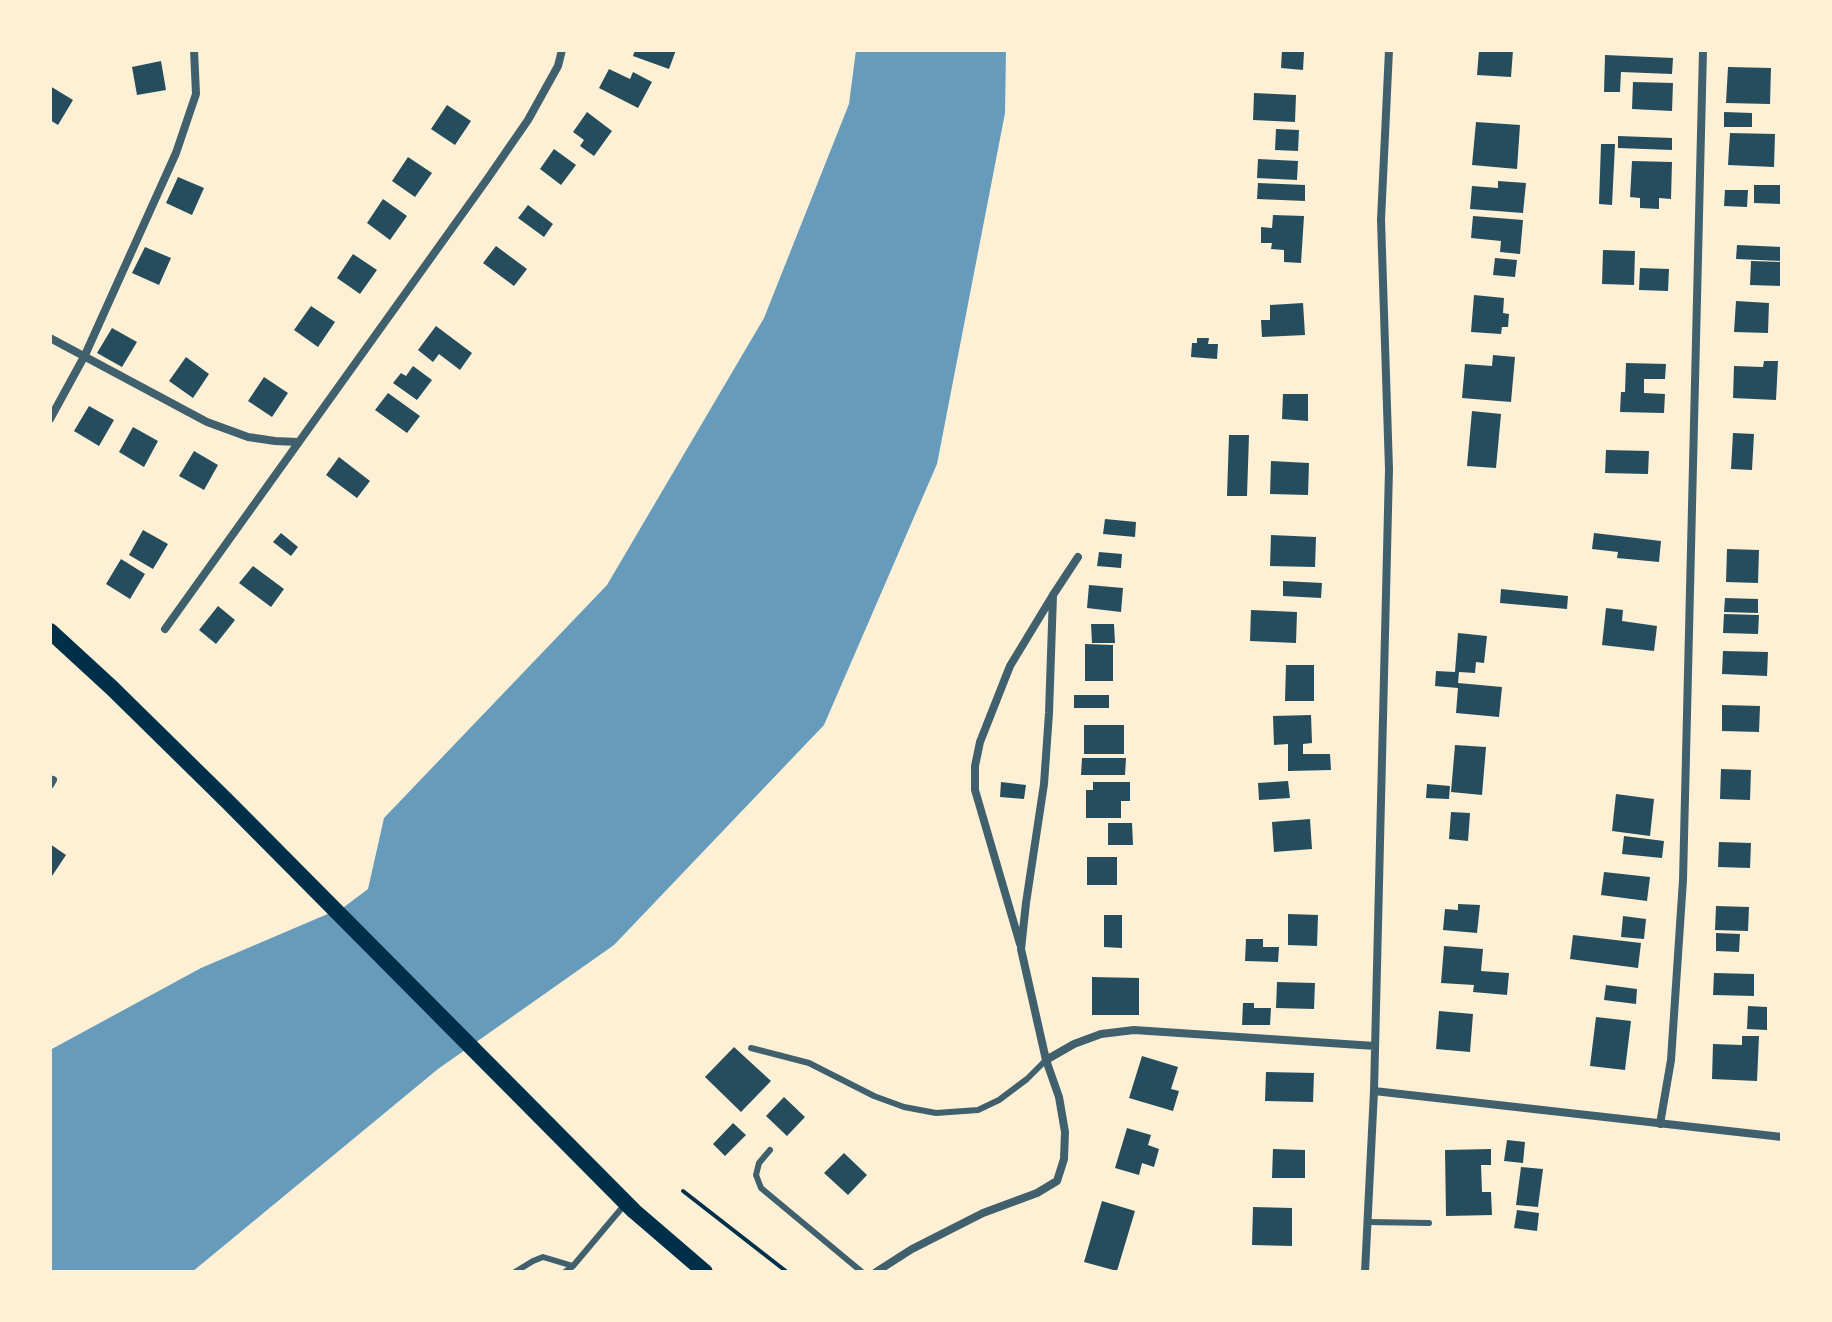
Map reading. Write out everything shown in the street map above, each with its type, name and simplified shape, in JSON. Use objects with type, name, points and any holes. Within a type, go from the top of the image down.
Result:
[{"type":"main road","points":[[50,631],[227,801],[626,1203],[705,1272]]},
{"type":"street","points":[[50,419],[85,355],[176,153],[196,94],[194,50]]},
{"type":"street","points":[[165,629],[528,120],[558,66],[562,50]]},
{"type":"street","points":[[1365,1272],[1374,1091],[1389,469],[1381,220],[1389,50]]},
{"type":"street","points":[[1660,1124],[1671,1060],[1683,880],[1703,50]]},
{"type":"street","points":[[50,338],[207,422],[248,437],[298,442]]},
{"type":"street","points":[[876,1272],[912,1249],[983,1213],[1037,1193],[1057,1181],[1064,1159],[1065,1132],[1059,1097],[1046,1060],[1021,949],[975,790],[975,766],[980,742],[1010,666],[1078,557]]},
{"type":"street","points":[[1021,949],[1044,784],[1053,595]]},
{"type":"street","points":[[1046,1060],[1074,1044],[1101,1034],[1134,1030],[1375,1046]]},
{"type":"street","points":[[1374,1091],[1782,1137]]},
{"type":"lane","points":[[751,1048],[809,1063],[874,1096],[904,1107],[936,1113],[978,1110],[999,1100],[1046,1060]]},
{"type":"lane","points":[[770,1150],[759,1163],[756,1175],[761,1188],[862,1272]]},
{"type":"lane","points":[[565,1272],[626,1203]]},
{"type":"lane","points":[[1368,1222],[1429,1223]]},
{"type":"lane","points":[[515,1272],[543,1257],[573,1266]]},
{"type":"path","points":[[683,1191],[787,1272]]},
{"type":"water","points":[[856,50],[1006,50],[1005,113],[937,464],[824,725],[614,945],[438,1069],[192,1272],[50,1272],[50,1050],[201,968],[344,907],[368,889],[384,818],[607,585],[764,318],[849,104]]},
{"type":"building","points":[[635,50],[676,50],[669,69],[633,56]]},
{"type":"building","points":[[1282,50],[1304,52],[1303,70],[1281,68]]},
{"type":"building","points":[[1479,50],[1513,50],[1511,77],[1477,75]]},
{"type":"building","points":[[1605,55],[1673,58],[1672,74],[1621,72],[1620,92],[1604,92]]},
{"type":"building","points":[[161,61],[166,90],[137,95],[132,67]]},
{"type":"building","points":[[1728,67],[1771,68],[1770,104],[1726,103]]},
{"type":"building","points":[[609,69],[630,79],[633,72],[652,82],[638,108],[599,88]]},
{"type":"building","points":[[1633,82],[1673,83],[1672,111],[1632,109]]},
{"type":"building","points":[[50,86],[73,100],[58,125],[50,120]]},
{"type":"building","points":[[1254,93],[1296,95],[1295,122],[1253,120]]},
{"type":"building","points":[[447,105],[471,121],[455,145],[431,129]]},
{"type":"building","points":[[587,112],[612,131],[594,156],[580,146],[584,140],[573,132]]},
{"type":"building","points":[[1724,112],[1752,113],[1752,127],[1724,127]]},
{"type":"building","points":[[1476,122],[1520,125],[1517,169],[1472,165]]},
{"type":"building","points":[[1276,129],[1299,130],[1298,151],[1275,150]]},
{"type":"building","points":[[1730,133],[1775,134],[1774,167],[1728,165]]},
{"type":"building","points":[[1618,136],[1672,138],[1672,150],[1618,148]]},
{"type":"building","points":[[1601,144],[1615,144],[1612,205],[1599,204]]},
{"type":"building","points":[[554,149],[576,165],[561,185],[540,169]]},
{"type":"building","points":[[408,157],[432,173],[415,197],[392,181]]},
{"type":"building","points":[[1258,159],[1298,161],[1297,180],[1257,178]]},
{"type":"building","points":[[1632,161],[1672,162],[1671,199],[1659,198],[1659,209],[1640,208],[1640,198],[1630,197]]},
{"type":"building","points":[[178,177],[204,188],[192,215],[166,203]]},
{"type":"building","points":[[1498,181],[1526,183],[1523,213],[1470,209],[1472,186],[1498,188]]},
{"type":"building","points":[[1258,183],[1305,185],[1305,201],[1257,199]]},
{"type":"building","points":[[1754,185],[1782,185],[1782,204],[1754,203]]},
{"type":"building","points":[[1725,190],[1748,190],[1747,207],[1724,206]]},
{"type":"building","points":[[383,199],[407,216],[390,240],[367,223]]},
{"type":"building","points":[[528,205],[553,224],[544,237],[518,218]]},
{"type":"building","points":[[1273,215],[1304,216],[1301,263],[1284,262],[1284,250],[1271,249],[1272,243],[1261,243],[1261,227],[1272,228]]},
{"type":"building","points":[[1473,216],[1523,220],[1520,254],[1500,252],[1501,241],[1471,238]]},
{"type":"building","points":[[1737,245],[1782,247],[1782,261],[1736,259]]},
{"type":"building","points":[[496,246],[527,269],[514,286],[483,263]]},
{"type":"building","points":[[145,247],[171,258],[159,285],[132,273]]},
{"type":"building","points":[[1603,250],[1635,251],[1634,285],[1602,284]]},
{"type":"building","points":[[353,254],[377,270],[360,294],[337,278]]},
{"type":"building","points":[[1495,258],[1517,260],[1515,277],[1493,275]]},
{"type":"building","points":[[1751,261],[1782,262],[1782,286],[1750,285]]},
{"type":"building","points":[[1640,268],[1669,269],[1668,291],[1639,290]]},
{"type":"building","points":[[1474,295],[1504,298],[1503,313],[1509,314],[1508,327],[1502,327],[1501,334],[1471,332]]},
{"type":"building","points":[[1736,301],[1769,303],[1768,333],[1734,332]]},
{"type":"building","points":[[1303,303],[1305,335],[1262,337],[1261,320],[1270,320],[1270,305]]},
{"type":"building","points":[[311,306],[335,322],[318,347],[294,330]]},
{"type":"building","points":[[436,326],[472,353],[460,370],[439,354],[433,362],[418,350]]},
{"type":"building","points":[[112,328],[137,342],[122,367],[97,353]]},
{"type":"building","points":[[1197,338],[1209,338],[1208,344],[1218,344],[1217,359],[1191,357],[1192,343],[1197,343]]},
{"type":"building","points":[[1493,355],[1515,357],[1511,402],[1462,398],[1465,364],[1492,366]]},
{"type":"building","points":[[186,357],[209,374],[193,398],[169,381]]},
{"type":"building","points":[[1764,361],[1778,361],[1776,400],[1733,398],[1734,366],[1763,367]]},
{"type":"building","points":[[1626,363],[1666,364],[1665,379],[1644,379],[1644,393],[1665,394],[1664,413],[1620,412],[1621,392],[1625,392]]},
{"type":"building","points":[[413,366],[432,380],[417,400],[393,383],[401,373],[406,376]]},
{"type":"building","points":[[264,377],[288,393],[272,417],[248,401]]},
{"type":"building","points":[[388,393],[420,416],[407,433],[375,410]]},
{"type":"building","points":[[1283,394],[1308,394],[1308,421],[1282,419]]},
{"type":"building","points":[[89,406],[114,420],[99,446],[74,431]]},
{"type":"building","points":[[1472,411],[1501,414],[1496,468],[1467,466]]},
{"type":"building","points":[[133,427],[158,441],[144,467],[119,452]]},
{"type":"building","points":[[1733,433],[1754,434],[1752,470],[1731,469]]},
{"type":"building","points":[[1229,435],[1249,435],[1247,496],[1227,496]]},
{"type":"building","points":[[1606,450],[1649,451],[1648,474],[1605,473]]},
{"type":"building","points":[[194,451],[218,465],[204,490],[179,476]]},
{"type":"building","points":[[339,457],[370,481],[357,498],[326,475]]},
{"type":"building","points":[[1271,461],[1309,463],[1308,495],[1270,494]]},
{"type":"building","points":[[1105,519],[1136,522],[1135,537],[1103,534]]},
{"type":"building","points":[[143,530],[168,544],[153,569],[129,555]]},
{"type":"building","points":[[281,533],[298,547],[291,556],[273,542]]},
{"type":"building","points":[[1594,533],[1661,541],[1659,562],[1617,558],[1618,552],[1592,549]]},
{"type":"building","points":[[1271,535],[1316,537],[1315,567],[1270,566]]},
{"type":"building","points":[[1727,549],[1759,550],[1758,583],[1726,582]]},
{"type":"building","points":[[1099,552],[1122,554],[1121,568],[1097,566]]},
{"type":"building","points":[[121,559],[145,574],[130,599],[106,584]]},
{"type":"building","points":[[253,566],[284,589],[271,607],[239,583]]},
{"type":"building","points":[[1283,581],[1322,583],[1321,598],[1283,596]]},
{"type":"building","points":[[1089,585],[1123,588],[1121,612],[1087,608]]},
{"type":"building","points":[[1501,589],[1568,596],[1567,609],[1500,603]]},
{"type":"building","points":[[1725,598],[1758,599],[1758,613],[1724,612]]},
{"type":"building","points":[[218,606],[235,620],[216,644],[199,630]]},
{"type":"building","points":[[1606,608],[1623,610],[1622,621],[1657,626],[1654,651],[1602,645]]},
{"type":"building","points":[[1251,610],[1297,612],[1296,643],[1250,641]]},
{"type":"building","points":[[1724,614],[1759,615],[1758,634],[1723,633]]},
{"type":"building","points":[[1091,624],[1114,624],[1115,643],[1092,643]]},
{"type":"building","points":[[1458,633],[1487,636],[1484,663],[1476,662],[1475,673],[1459,672],[1458,683],[1502,687],[1499,717],[1456,713],[1458,688],[1435,686],[1436,671],[1455,672]]},
{"type":"building","points":[[1085,644],[1113,645],[1113,681],[1085,681]]},
{"type":"building","points":[[1723,651],[1768,652],[1767,676],[1722,674]]},
{"type":"building","points":[[1286,665],[1314,665],[1314,701],[1285,701]]},
{"type":"building","points":[[1074,695],[1109,695],[1109,708],[1074,708]]},
{"type":"building","points":[[1722,705],[1760,706],[1759,732],[1722,731]]},
{"type":"building","points":[[1311,715],[1312,743],[1303,744],[1303,754],[1330,754],[1331,770],[1288,771],[1288,744],[1274,745],[1273,716]]},
{"type":"building","points":[[1084,725],[1124,725],[1124,754],[1084,754]]},
{"type":"building","points":[[1455,745],[1486,747],[1482,795],[1451,792]]},
{"type":"building","points":[[1082,758],[1126,758],[1125,775],[1081,775]]},
{"type":"building","points":[[1721,769],[1751,770],[1750,800],[1720,799]]},
{"type":"building","points":[[1288,781],[1290,798],[1259,800],[1258,783]]},
{"type":"building","points":[[1001,782],[1026,785],[1024,799],[1000,797]]},
{"type":"building","points":[[1093,782],[1130,782],[1130,801],[1121,801],[1121,818],[1086,818],[1086,790],[1093,790]]},
{"type":"building","points":[[1427,784],[1450,786],[1449,799],[1426,798]]},
{"type":"building","points":[[1616,794],[1654,799],[1650,836],[1612,831]]},
{"type":"building","points":[[1451,812],[1470,813],[1468,841],[1449,839]]},
{"type":"building","points":[[1310,819],[1312,849],[1274,852],[1272,822]]},
{"type":"building","points":[[1108,823],[1132,823],[1133,845],[1108,845]]},
{"type":"building","points":[[1624,836],[1664,841],[1662,858],[1622,854]]},
{"type":"building","points":[[1719,842],[1751,843],[1750,868],[1718,867]]},
{"type":"building","points":[[50,844],[66,855],[50,879]]},
{"type":"building","points":[[1087,857],[1117,857],[1117,885],[1087,885]]},
{"type":"building","points":[[1604,872],[1650,877],[1647,901],[1601,895]]},
{"type":"building","points":[[1458,904],[1480,905],[1477,933],[1443,930],[1445,909],[1458,910]]},
{"type":"building","points":[[1716,906],[1749,907],[1748,931],[1715,930]]},
{"type":"building","points":[[1288,914],[1318,915],[1317,946],[1288,945]]},
{"type":"building","points":[[1104,915],[1122,915],[1122,948],[1104,947]]},
{"type":"building","points":[[1623,916],[1646,919],[1644,939],[1621,937]]},
{"type":"building","points":[[1716,933],[1740,934],[1739,952],[1716,951]]},
{"type":"building","points":[[1573,935],[1641,943],[1638,968],[1570,959]]},
{"type":"building","points":[[1246,939],[1263,939],[1263,947],[1279,947],[1278,962],[1245,961]]},
{"type":"building","points":[[1444,946],[1483,949],[1481,971],[1509,973],[1507,995],[1473,992],[1474,985],[1441,983]]},
{"type":"building","points":[[1714,973],[1754,974],[1754,996],[1713,995]]},
{"type":"building","points":[[1092,977],[1139,978],[1139,1015],[1092,1015]]},
{"type":"building","points":[[1277,982],[1315,983],[1314,1009],[1276,1008]]},
{"type":"building","points":[[1606,985],[1637,989],[1636,1004],[1604,1000]]},
{"type":"building","points":[[1243,1003],[1254,1003],[1254,1008],[1271,1008],[1270,1025],[1242,1025]]},
{"type":"building","points":[[1748,1006],[1767,1007],[1767,1030],[1747,1029]]},
{"type":"building","points":[[1439,1011],[1473,1014],[1470,1052],[1436,1049]]},
{"type":"building","points":[[1596,1017],[1631,1021],[1625,1070],[1590,1066]]},
{"type":"building","points":[[1742,1036],[1759,1036],[1757,1081],[1712,1079],[1713,1044],[1742,1045]]},
{"type":"building","points":[[734,1047],[771,1081],[741,1112],[705,1077]]},
{"type":"building","points":[[1142,1056],[1178,1067],[1171,1089],[1179,1091],[1173,1111],[1129,1098]]},
{"type":"building","points":[[1266,1072],[1314,1073],[1313,1102],[1265,1101]]},
{"type":"building","points":[[784,1097],[805,1117],[787,1136],[766,1116]]},
{"type":"building","points":[[733,1123],[746,1135],[725,1156],[713,1144]]},
{"type":"building","points":[[1127,1128],[1151,1135],[1148,1145],[1159,1149],[1154,1167],[1142,1163],[1139,1175],[1115,1168]]},
{"type":"building","points":[[1507,1140],[1525,1142],[1523,1163],[1504,1161]]},
{"type":"building","points":[[1273,1149],[1305,1150],[1305,1178],[1272,1178]]},
{"type":"building","points":[[1491,1149],[1491,1165],[1481,1165],[1482,1192],[1491,1192],[1492,1215],[1446,1216],[1445,1150]]},
{"type":"building","points":[[844,1153],[867,1175],[848,1195],[824,1173]]},
{"type":"building","points":[[1521,1167],[1543,1169],[1538,1207],[1516,1205]]},
{"type":"building","points":[[1102,1201],[1135,1211],[1117,1271],[1084,1262]]},
{"type":"building","points":[[1253,1207],[1292,1208],[1292,1246],[1252,1245]]},
{"type":"building","points":[[1517,1210],[1539,1213],[1537,1231],[1514,1228]]}]
